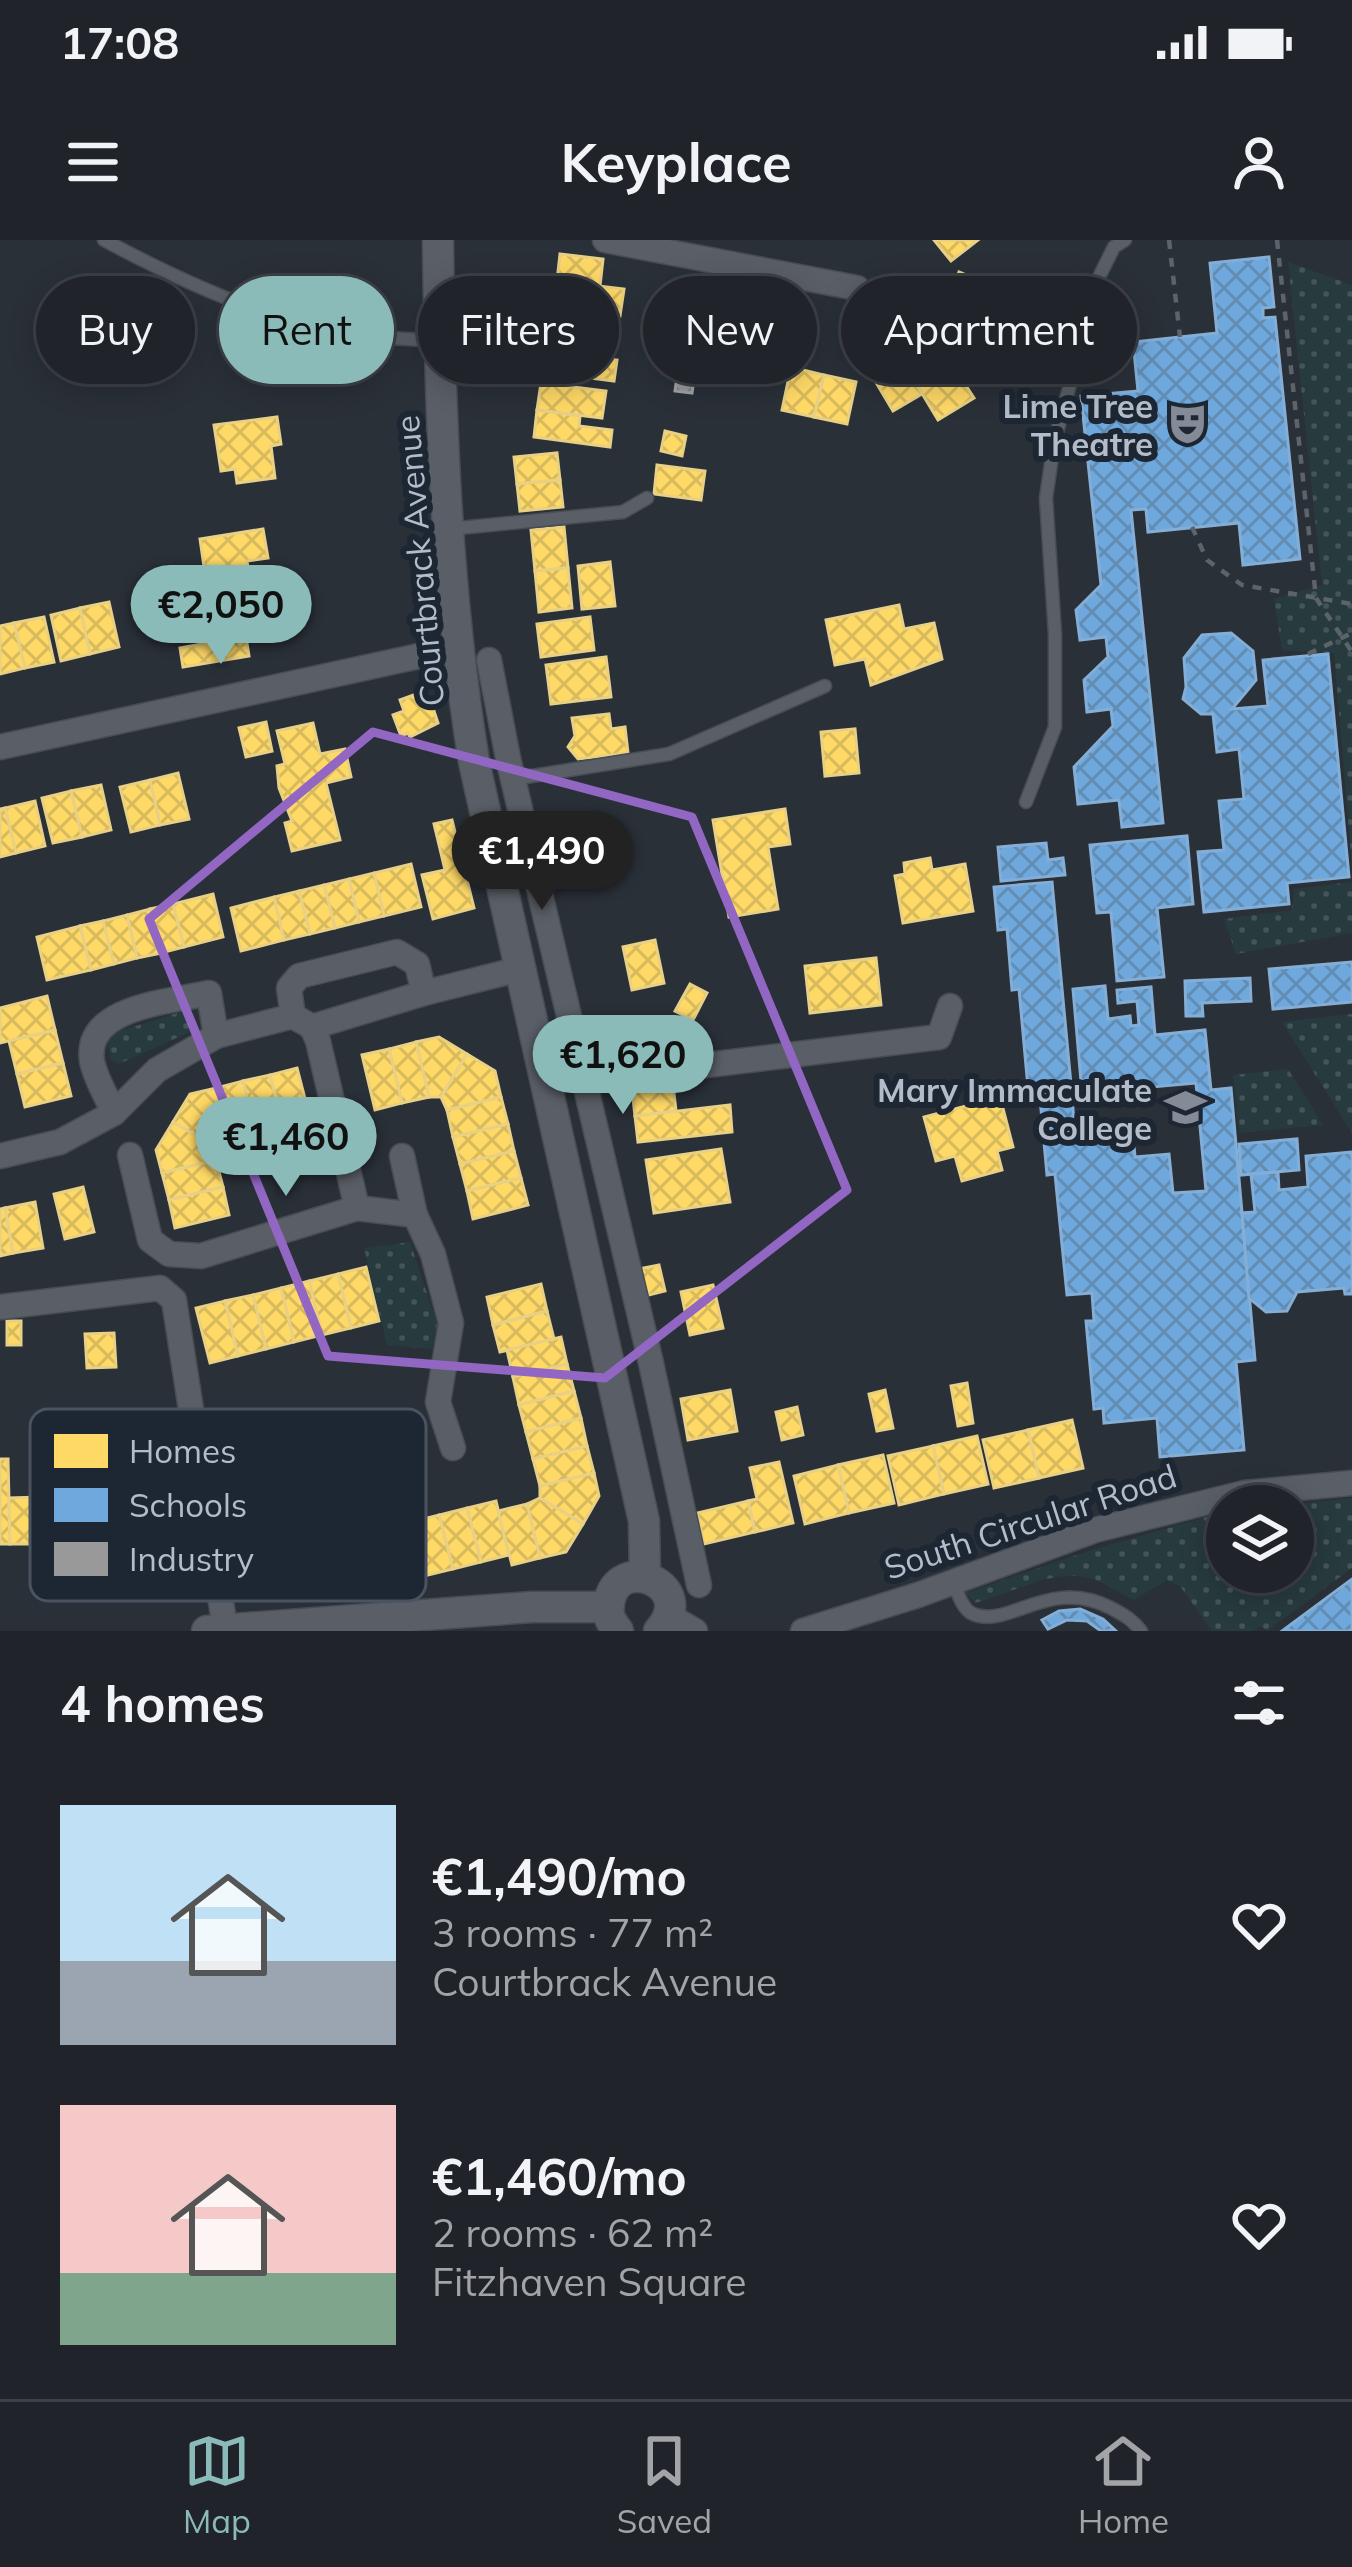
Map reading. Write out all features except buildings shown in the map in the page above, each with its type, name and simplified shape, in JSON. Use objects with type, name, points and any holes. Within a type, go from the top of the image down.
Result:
[{"type":"street","name":"Courtbrack Avenue","points":[[438,240],[438,276]]},
{"type":"street","points":[[605,240],[841,284]]},
{"type":"street","name":"Courtbrack Avenue","points":[[441,384],[456,648],[474,762],[614,1370],[644,1520],[645,1576]]},
{"type":"street","points":[[0,747],[456,648]]},
{"type":"street","points":[[489,660],[699,1585]]},
{"type":"street","points":[[474,762],[510,768]]},
{"type":"street","points":[[357,1208],[318,1041],[303,1022],[289,988],[298,976],[397,952],[417,964],[424,993]]},
{"type":"street","points":[[0,1156],[60,1142],[114,1113],[157,1070],[216,1036],[303,1022],[520,969]]},
{"type":"street","points":[[114,1113],[92,1060],[95,1032],[110,1017],[209,993],[216,1036]]},
{"type":"street","points":[[583,1080],[939,1037],[950,1006]]},
{"type":"street","points":[[130,1156],[150,1240],[169,1254],[201,1256],[357,1208],[415,1215]]},
{"type":"street","points":[[402,1156],[415,1215],[433,1254],[451,1323],[438,1402],[454,1448]]},
{"type":"street","points":[[0,1307],[160,1288],[174,1300],[188,1409]]},
{"type":"street","name":"South Circular Road","points":[[803,1631],[1095,1530],[1244,1492],[1352,1483]]},
{"type":"street","points":[[216,1630],[532,1607],[613,1619],[617,1585],[635,1576],[662,1586],[674,1626]]},
{"type":"lane","points":[[104,240],[169,275],[264,314],[338,334],[418,339]]},
{"type":"lane","points":[[1026,802],[1055,727],[1055,634],[1046,498],[1054,443],[1100,275],[1114,247],[1125,240]]},
{"type":"lane","points":[[448,529],[623,512],[646,498]]},
{"type":"lane","points":[[510,768],[669,754],[825,686]]},
{"type":"lane","points":[[614,1370],[651,1363]]},
{"type":"lane","points":[[953,1582],[966,1609],[976,1616],[993,1616],[1069,1595],[1088,1596],[1131,1618],[1141,1631]]},
{"type":"path","points":[[1168,240],[1180,337]]},
{"type":"path","points":[[1277,240],[1316,598],[1352,652]]},
{"type":"path","points":[[1192,527],[1207,560],[1242,586],[1352,604]]},
{"type":"path","points":[[1308,654],[1352,633]]},
{"type":"highlighted area","points":[[373,732],[692,817],[847,1190],[605,1378],[328,1356],[149,919]]},
{"type":"green space","points":[[1288,262],[1352,285],[1352,867],[1334,653],[1282,650],[1274,599],[1322,585]]},
{"type":"green space","points":[[1352,882],[1352,933],[1236,954],[1224,919],[1292,910],[1294,889]]},
{"type":"green space","points":[[187,1010],[192,1031],[119,1064],[111,1060],[106,1034],[113,1026],[126,1029]]},
{"type":"green space","points":[[1352,1014],[1352,1133],[1282,1022]]},
{"type":"green space","points":[[1288,1069],[1323,1125],[1239,1133],[1233,1075]]},
{"type":"green space","points":[[410,1242],[437,1323],[432,1349],[387,1345],[364,1248]]},
{"type":"green space","points":[[1352,1498],[1352,1568],[1267,1631],[1260,1626],[1253,1631],[1212,1631],[1180,1586],[1167,1580],[1134,1600],[1096,1580],[1075,1576],[1046,1579],[975,1603],[965,1593],[1206,1517],[1206,1593],[1314,1593],[1314,1502]]},
{"type":"place","name":"Lime Tree Theatre","points":[[1187,424]]},
{"type":"place","name":"Mary Immaculate College","points":[[1186,1108]]}]
